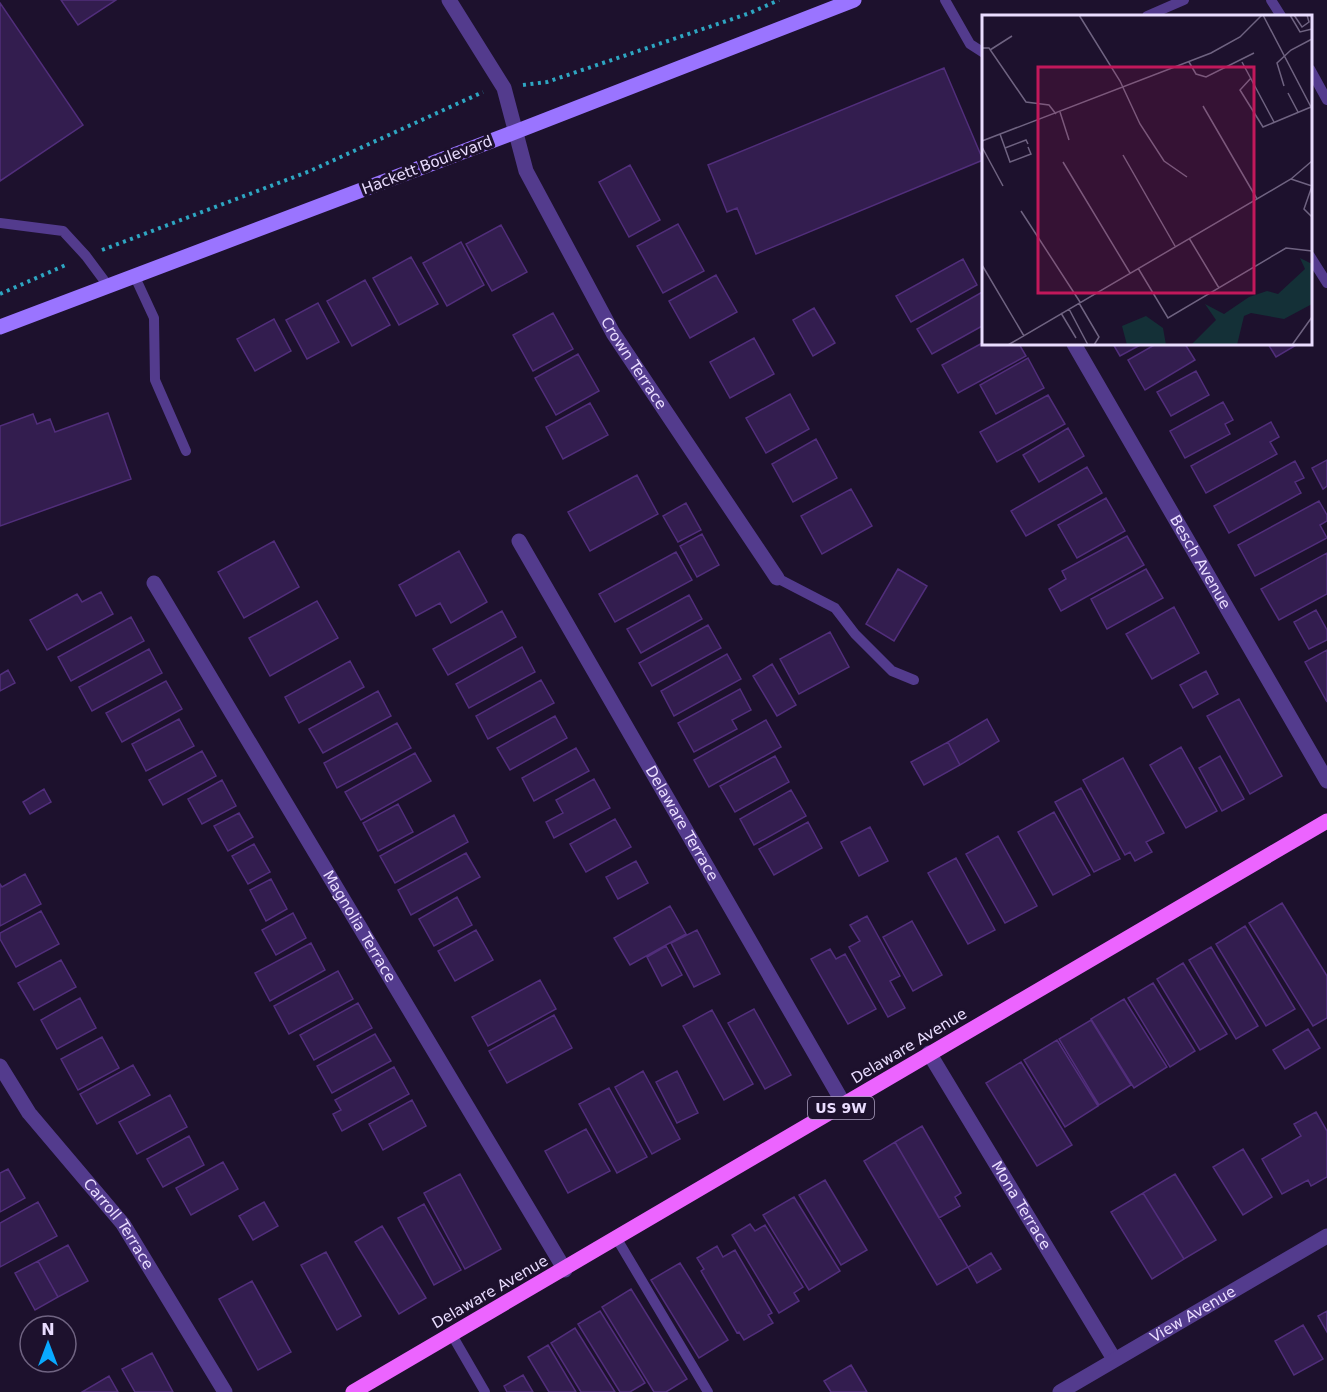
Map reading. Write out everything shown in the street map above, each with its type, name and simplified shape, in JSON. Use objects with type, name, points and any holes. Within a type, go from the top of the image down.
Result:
[{"type":"main road","name":"Delaware Avenue","points":[[354,1392],[845,1106],[929,1053],[1327,821]]},
{"type":"street","name":"Crown Terrace","points":[[449,0],[504,88],[526,171],[614,333],[777,578]]},
{"type":"street","name":"Hackett Boulevard","points":[[0,327],[515,132],[854,0]]},
{"type":"street","name":"Besch Avenue","points":[[1075,345],[1327,781]]},
{"type":"street","name":"Delaware Terrace","points":[[519,541],[845,1106]]},
{"type":"street","name":"Magnolia Terrace","points":[[154,583],[565,1270]]},
{"type":"street","name":"Mona Terrace","points":[[929,1053],[1114,1359]]},
{"type":"street","name":"Carroll Terrace","points":[[0,1066],[29,1113],[123,1224],[225,1392]]},
{"type":"street","name":"View Avenue","points":[[1060,1392],[1327,1236]]},
{"type":"lane","points":[[945,0],[970,44],[982,52]]},
{"type":"lane","points":[[1149,15],[1184,0]]},
{"type":"lane","points":[[1271,0],[1280,15]]},
{"type":"lane","points":[[1312,71],[1327,100]]},
{"type":"lane","points":[[0,223],[63,231],[109,286]]},
{"type":"lane","points":[[1312,258],[1327,283]]},
{"type":"lane","points":[[135,277],[154,318],[155,380],[186,451]]},
{"type":"lane","points":[[777,578],[835,608],[855,634],[892,671],[914,680]]},
{"type":"lane","points":[[617,1239],[708,1392]]},
{"type":"lane","points":[[452,1335],[485,1392]]},
{"type":"path","points":[[0,294],[86,256],[310,171],[478,93],[547,82],[750,13],[779,0]]},
{"type":"building","points":[[61,0],[116,0],[78,25]]},
{"type":"building","points":[[0,3],[83,125],[0,181]]},
{"type":"building","points":[[944,68],[982,158],[982,160],[756,254],[737,208],[727,212],[708,165]]},
{"type":"building","points":[[630,165],[660,220],[629,237],[599,182]]},
{"type":"building","points":[[678,224],[704,271],[663,293],[637,246]]},
{"type":"building","points":[[501,225],[527,272],[492,291],[466,244]]},
{"type":"building","points":[[461,242],[484,285],[447,306],[423,263]]},
{"type":"building","points":[[411,257],[438,304],[399,325],[373,278]]},
{"type":"building","points":[[963,259],[977,285],[911,322],[896,296]]},
{"type":"building","points":[[716,275],[737,312],[690,338],[669,301]]},
{"type":"building","points":[[365,280],[390,325],[352,346],[327,301]]},
{"type":"building","points":[[982,292],[982,326],[932,354],[917,329]]},
{"type":"building","points":[[318,303],[339,342],[307,359],[286,320]]},
{"type":"building","points":[[814,308],[835,343],[813,356],[793,320]]},
{"type":"building","points":[[553,313],[573,349],[533,371],[513,335]]},
{"type":"building","points":[[274,319],[291,351],[255,371],[237,339]]},
{"type":"building","points":[[754,338],[774,374],[730,398],[710,362]]},
{"type":"building","points":[[982,343],[982,345],[1020,345],[1026,356],[958,393],[942,365]]},
{"type":"building","points":[[1114,345],[1140,345],[1120,356]]},
{"type":"building","points":[[1154,345],[1186,345],[1195,360],[1145,390],[1128,360]]},
{"type":"building","points":[[1269,345],[1296,345],[1276,357]]},
{"type":"building","points":[[578,354],[599,391],[556,415],[535,378]]},
{"type":"building","points":[[1028,358],[1044,388],[996,414],[980,385]]},
{"type":"building","points":[[1196,371],[1209,395],[1171,416],[1157,392]]},
{"type":"building","points":[[790,394],[809,429],[766,453],[746,418]]},
{"type":"building","points":[[1048,395],[1065,424],[997,462],[980,432]]},
{"type":"building","points":[[1223,402],[1233,420],[1225,424],[1230,434],[1185,458],[1170,431]]},
{"type":"building","points":[[590,403],[608,435],[563,459],[546,427]]},
{"type":"building","points":[[108,413],[131,479],[0,526],[0,426],[33,414],[37,424],[50,419],[55,432]]},
{"type":"building","points":[[1271,422],[1279,437],[1270,442],[1277,454],[1206,493],[1191,466]]},
{"type":"building","points":[[1068,428],[1084,456],[1039,482],[1023,455]]},
{"type":"building","points":[[816,439],[837,478],[793,502],[772,464]]},
{"type":"building","points":[[1327,460],[1327,486],[1323,489],[1312,468]]},
{"type":"building","points":[[1295,461],[1304,478],[1295,482],[1301,493],[1229,533],[1214,506]]},
{"type":"building","points":[[1087,467],[1102,493],[1026,536],[1011,511]]},
{"type":"building","points":[[637,475],[658,514],[590,551],[568,512]]},
{"type":"building","points":[[851,489],[872,526],[822,554],[801,516]]},
{"type":"building","points":[[1106,498],[1125,531],[1077,558],[1058,525]]},
{"type":"building","points":[[1319,501],[1327,515],[1327,521],[1320,525],[1327,538],[1255,576],[1238,545]]},
{"type":"building","points":[[686,503],[701,530],[678,542],[663,516]]},
{"type":"building","points":[[702,534],[719,565],[697,577],[680,546]]},
{"type":"building","points":[[1127,536],[1144,565],[1061,611],[1049,589],[1066,579],[1062,571]]},
{"type":"building","points":[[274,541],[299,587],[244,618],[218,572]]},
{"type":"building","points":[[459,551],[487,602],[451,623],[440,603],[416,616],[399,585]]},
{"type":"building","points":[[676,552],[692,580],[615,622],[599,594]]},
{"type":"building","points":[[1327,553],[1327,594],[1279,620],[1261,589]]},
{"type":"building","points":[[898,569],[927,586],[894,641],[866,624]]},
{"type":"building","points":[[1146,569],[1163,598],[1107,629],[1091,599]]},
{"type":"building","points":[[101,592],[113,614],[47,650],[30,620],[77,594],[82,602]]},
{"type":"building","points":[[689,595],[702,619],[641,653],[627,629]]},
{"type":"building","points":[[317,601],[338,638],[270,676],[249,638]]},
{"type":"building","points":[[1174,607],[1199,653],[1152,679],[1126,634]]},
{"type":"building","points":[[1316,610],[1327,630],[1327,640],[1309,649],[1294,622]]},
{"type":"building","points":[[502,611],[516,637],[448,675],[433,649]]},
{"type":"building","points":[[131,617],[144,641],[71,681],[58,657]]},
{"type":"building","points":[[708,625],[721,648],[652,686],[639,663]]},
{"type":"building","points":[[830,632],[849,667],[799,694],[780,659]]},
{"type":"building","points":[[522,647],[535,672],[469,708],[456,684]]},
{"type":"building","points":[[149,649],[162,673],[92,711],[79,687]]},
{"type":"building","points":[[1327,650],[1327,702],[1305,662]]},
{"type":"building","points":[[727,654],[741,679],[674,716],[661,691]]},
{"type":"building","points":[[350,661],[364,687],[299,723],[285,697]]},
{"type":"building","points":[[772,664],[796,705],[777,716],[753,676]]},
{"type":"building","points":[[8,670],[15,683],[0,691],[0,675]]},
{"type":"building","points":[[1206,671],[1218,694],[1193,708],[1180,685]]},
{"type":"building","points":[[541,680],[554,703],[488,739],[476,716]]},
{"type":"building","points":[[166,681],[182,709],[122,742],[106,713]]},
{"type":"building","points":[[740,689],[751,710],[732,720],[737,729],[694,752],[678,723]]},
{"type":"building","points":[[378,691],[391,716],[323,753],[309,729]]},
{"type":"building","points":[[1239,699],[1282,776],[1250,794],[1207,716]]},
{"type":"building","points":[[555,716],[567,738],[510,770],[497,748]]},
{"type":"building","points":[[179,719],[194,746],[146,771],[132,744]]},
{"type":"building","points":[[987,719],[999,741],[960,765],[948,742]]},
{"type":"building","points":[[766,720],[781,747],[709,787],[694,760]]},
{"type":"building","points":[[397,723],[411,748],[337,788],[324,763]]},
{"type":"building","points":[[948,742],[960,765],[924,785],[911,762]]},
{"type":"building","points":[[1181,747],[1217,811],[1186,828],[1150,765]]},
{"type":"building","points":[[576,748],[589,771],[534,801],[522,778]]},
{"type":"building","points":[[202,751],[216,776],[163,805],[149,780]]},
{"type":"building","points":[[415,753],[431,781],[361,820],[345,792]]},
{"type":"building","points":[[775,756],[789,782],[735,812],[720,786]]},
{"type":"building","points":[[1220,756],[1244,799],[1222,811],[1199,768]]},
{"type":"building","points":[[1123,758],[1164,833],[1146,842],[1152,852],[1135,861],[1130,852],[1125,855],[1083,780]]},
{"type":"building","points":[[594,779],[610,808],[554,838],[546,822],[563,813],[556,800]]},
{"type":"building","points":[[222,780],[236,806],[202,824],[188,799]]},
{"type":"building","points":[[1081,788],[1120,859],[1094,872],[1055,802]]},
{"type":"building","points":[[44,789],[51,802],[30,814],[23,802]]},
{"type":"building","points":[[791,790],[806,816],[754,845],[740,819]]},
{"type":"building","points":[[398,804],[413,832],[378,851],[363,823]]},
{"type":"building","points":[[1054,812],[1090,875],[1053,895],[1018,832]]},
{"type":"building","points":[[239,813],[253,837],[228,851],[214,826]]},
{"type":"building","points":[[454,815],[468,842],[395,883],[380,856]]},
{"type":"building","points":[[615,819],[631,847],[586,872],[570,844]]},
{"type":"building","points":[[808,822],[822,848],[774,875],[759,849]]},
{"type":"building","points":[[870,827],[888,861],[859,876],[841,842]]},
{"type":"building","points":[[998,836],[1037,906],[1005,923],[966,854]]},
{"type":"building","points":[[254,844],[270,872],[248,884],[232,856]]},
{"type":"building","points":[[466,853],[480,877],[411,915],[398,890]]},
{"type":"building","points":[[956,858],[995,930],[968,944],[928,873]]},
{"type":"building","points":[[636,861],[648,883],[618,899],[606,877]]},
{"type":"building","points":[[25,874],[41,904],[0,926],[0,884],[2,887]]},
{"type":"building","points":[[271,879],[287,909],[266,921],[250,890]]},
{"type":"building","points":[[457,897],[472,925],[434,946],[419,919]]},
{"type":"building","points":[[1282,903],[1327,976],[1327,1018],[1313,1026],[1249,923]]},
{"type":"building","points":[[670,906],[686,934],[630,965],[614,938]]},
{"type":"building","points":[[41,911],[59,944],[16,967],[0,939],[0,933]]},
{"type":"building","points":[[293,913],[306,938],[276,955],[262,930]]},
{"type":"building","points":[[867,916],[900,976],[890,981],[905,1008],[888,1017],[849,947],[860,941],[850,925]]},
{"type":"building","points":[[912,921],[942,975],[913,991],[883,937]]},
{"type":"building","points":[[1245,926],[1295,1009],[1266,1026],[1216,944]]},
{"type":"building","points":[[476,930],[493,960],[455,981],[438,951]]},
{"type":"building","points":[[697,930],[720,974],[694,987],[671,943]]},
{"type":"building","points":[[311,943],[325,970],[270,1001],[255,973]]},
{"type":"building","points":[[666,946],[682,975],[662,986],[647,957]]},
{"type":"building","points":[[1211,947],[1258,1026],[1236,1039],[1189,960]]},
{"type":"building","points":[[830,949],[836,959],[845,954],[876,1009],[848,1024],[811,959]]},
{"type":"building","points":[[61,960],[76,987],[34,1010],[18,983]]},
{"type":"building","points":[[1183,963],[1227,1034],[1200,1050],[1157,979]]},
{"type":"building","points":[[338,971],[353,999],[289,1034],[274,1006]]},
{"type":"building","points":[[540,980],[556,1009],[488,1046],[472,1017]]},
{"type":"building","points":[[1153,983],[1195,1051],[1170,1067],[1128,998]]},
{"type":"building","points":[[80,998],[96,1028],[57,1049],[41,1020]]},
{"type":"building","points":[[1124,999],[1167,1067],[1134,1088],[1091,1019]]},
{"type":"building","points":[[358,1003],[372,1028],[314,1060],[300,1035]]},
{"type":"building","points":[[754,1009],[791,1075],[765,1089],[728,1023]]},
{"type":"building","points":[[712,1010],[753,1084],[724,1100],[683,1026]]},
{"type":"building","points":[[554,1015],[572,1048],[507,1083],[489,1051]]},
{"type":"building","points":[[1091,1020],[1131,1085],[1099,1105],[1059,1039]]},
{"type":"building","points":[[1308,1029],[1320,1048],[1285,1069],[1273,1050]]},
{"type":"building","points":[[375,1034],[391,1061],[332,1093],[317,1066]]},
{"type":"building","points":[[102,1037],[119,1068],[78,1090],[61,1059]]},
{"type":"building","points":[[1057,1040],[1098,1106],[1065,1127],[1024,1060]]},
{"type":"building","points":[[1021,1062],[1072,1145],[1037,1166],[986,1083]]},
{"type":"building","points":[[133,1065],[150,1095],[97,1124],[80,1094]]},
{"type":"building","points":[[394,1067],[409,1094],[342,1131],[333,1114],[341,1110],[335,1100]]},
{"type":"building","points":[[643,1071],[680,1139],[652,1154],[615,1087]]},
{"type":"building","points":[[677,1071],[698,1113],[677,1123],[656,1082]]},
{"type":"building","points":[[609,1088],[647,1157],[617,1173],[579,1104]]},
{"type":"building","points":[[170,1095],[187,1127],[137,1154],[119,1122]]},
{"type":"building","points":[[412,1100],[426,1126],[383,1150],[369,1124]]},
{"type":"building","points":[[1316,1112],[1327,1131],[1327,1177],[1311,1186],[1308,1180],[1282,1194],[1262,1159],[1301,1136],[1294,1124]]},
{"type":"building","points":[[922,1126],[961,1193],[955,1197],[960,1206],[939,1218],[895,1142]]},
{"type":"building","points":[[586,1129],[610,1171],[568,1193],[545,1151]]},
{"type":"building","points":[[189,1136],[204,1165],[163,1187],[147,1159]]},
{"type":"building","points":[[895,1142],[968,1267],[937,1285],[864,1161]]},
{"type":"building","points":[[1243,1149],[1272,1197],[1243,1215],[1213,1167]]},
{"type":"building","points":[[223,1162],[238,1189],[191,1215],[176,1188]]},
{"type":"building","points":[[8,1169],[25,1198],[0,1212],[0,1173]]},
{"type":"building","points":[[460,1174],[501,1249],[465,1269],[424,1193]]},
{"type":"building","points":[[1175,1174],[1216,1240],[1184,1259],[1143,1193]]},
{"type":"building","points":[[825,1180],[867,1250],[841,1265],[799,1195]]},
{"type":"building","points":[[1143,1193],[1184,1259],[1152,1279],[1111,1212]]},
{"type":"building","points":[[794,1197],[840,1271],[809,1290],[763,1215]]},
{"type":"building","points":[[38,1202],[57,1236],[0,1267],[0,1223]]},
{"type":"building","points":[[264,1202],[278,1226],[253,1240],[239,1216]]},
{"type":"building","points":[[424,1204],[461,1270],[434,1285],[398,1218]]},
{"type":"building","points":[[750,1224],[755,1231],[765,1225],[803,1287],[794,1293],[799,1301],[779,1313],[732,1235]]},
{"type":"building","points":[[382,1226],[426,1298],[399,1314],[355,1242]]},
{"type":"building","points":[[68,1245],[88,1281],[58,1297],[38,1261]]},
{"type":"building","points":[[717,1246],[723,1257],[735,1250],[772,1313],[768,1315],[773,1323],[744,1340],[739,1332],[737,1333],[701,1271],[704,1269],[697,1258]]},
{"type":"building","points":[[326,1252],[361,1316],[337,1330],[301,1265]]},
{"type":"building","points":[[991,1253],[1001,1269],[977,1283],[968,1267]]},
{"type":"building","points":[[38,1261],[58,1297],[35,1310],[15,1273]]},
{"type":"building","points":[[680,1263],[728,1340],[699,1358],[651,1280]]},
{"type":"building","points":[[252,1281],[291,1352],[258,1370],[219,1299]]},
{"type":"building","points":[[631,1289],[687,1379],[666,1392],[654,1392],[602,1307]]},
{"type":"building","points":[[600,1311],[645,1383],[630,1392],[620,1392],[578,1324]]},
{"type":"building","points":[[1327,1311],[1327,1332],[1318,1316]]},
{"type":"building","points":[[1303,1325],[1323,1359],[1294,1375],[1275,1341]]},
{"type":"building","points":[[575,1328],[615,1392],[581,1392],[551,1343]]},
{"type":"building","points":[[548,1345],[576,1392],[549,1392],[528,1357]]},
{"type":"building","points":[[152,1353],[173,1392],[135,1392],[122,1369]]},
{"type":"building","points":[[851,1365],[867,1392],[831,1392],[824,1381]]},
{"type":"building","points":[[523,1375],[533,1392],[507,1392],[504,1386]]},
{"type":"building","points":[[109,1376],[118,1392],[82,1392]]}]
